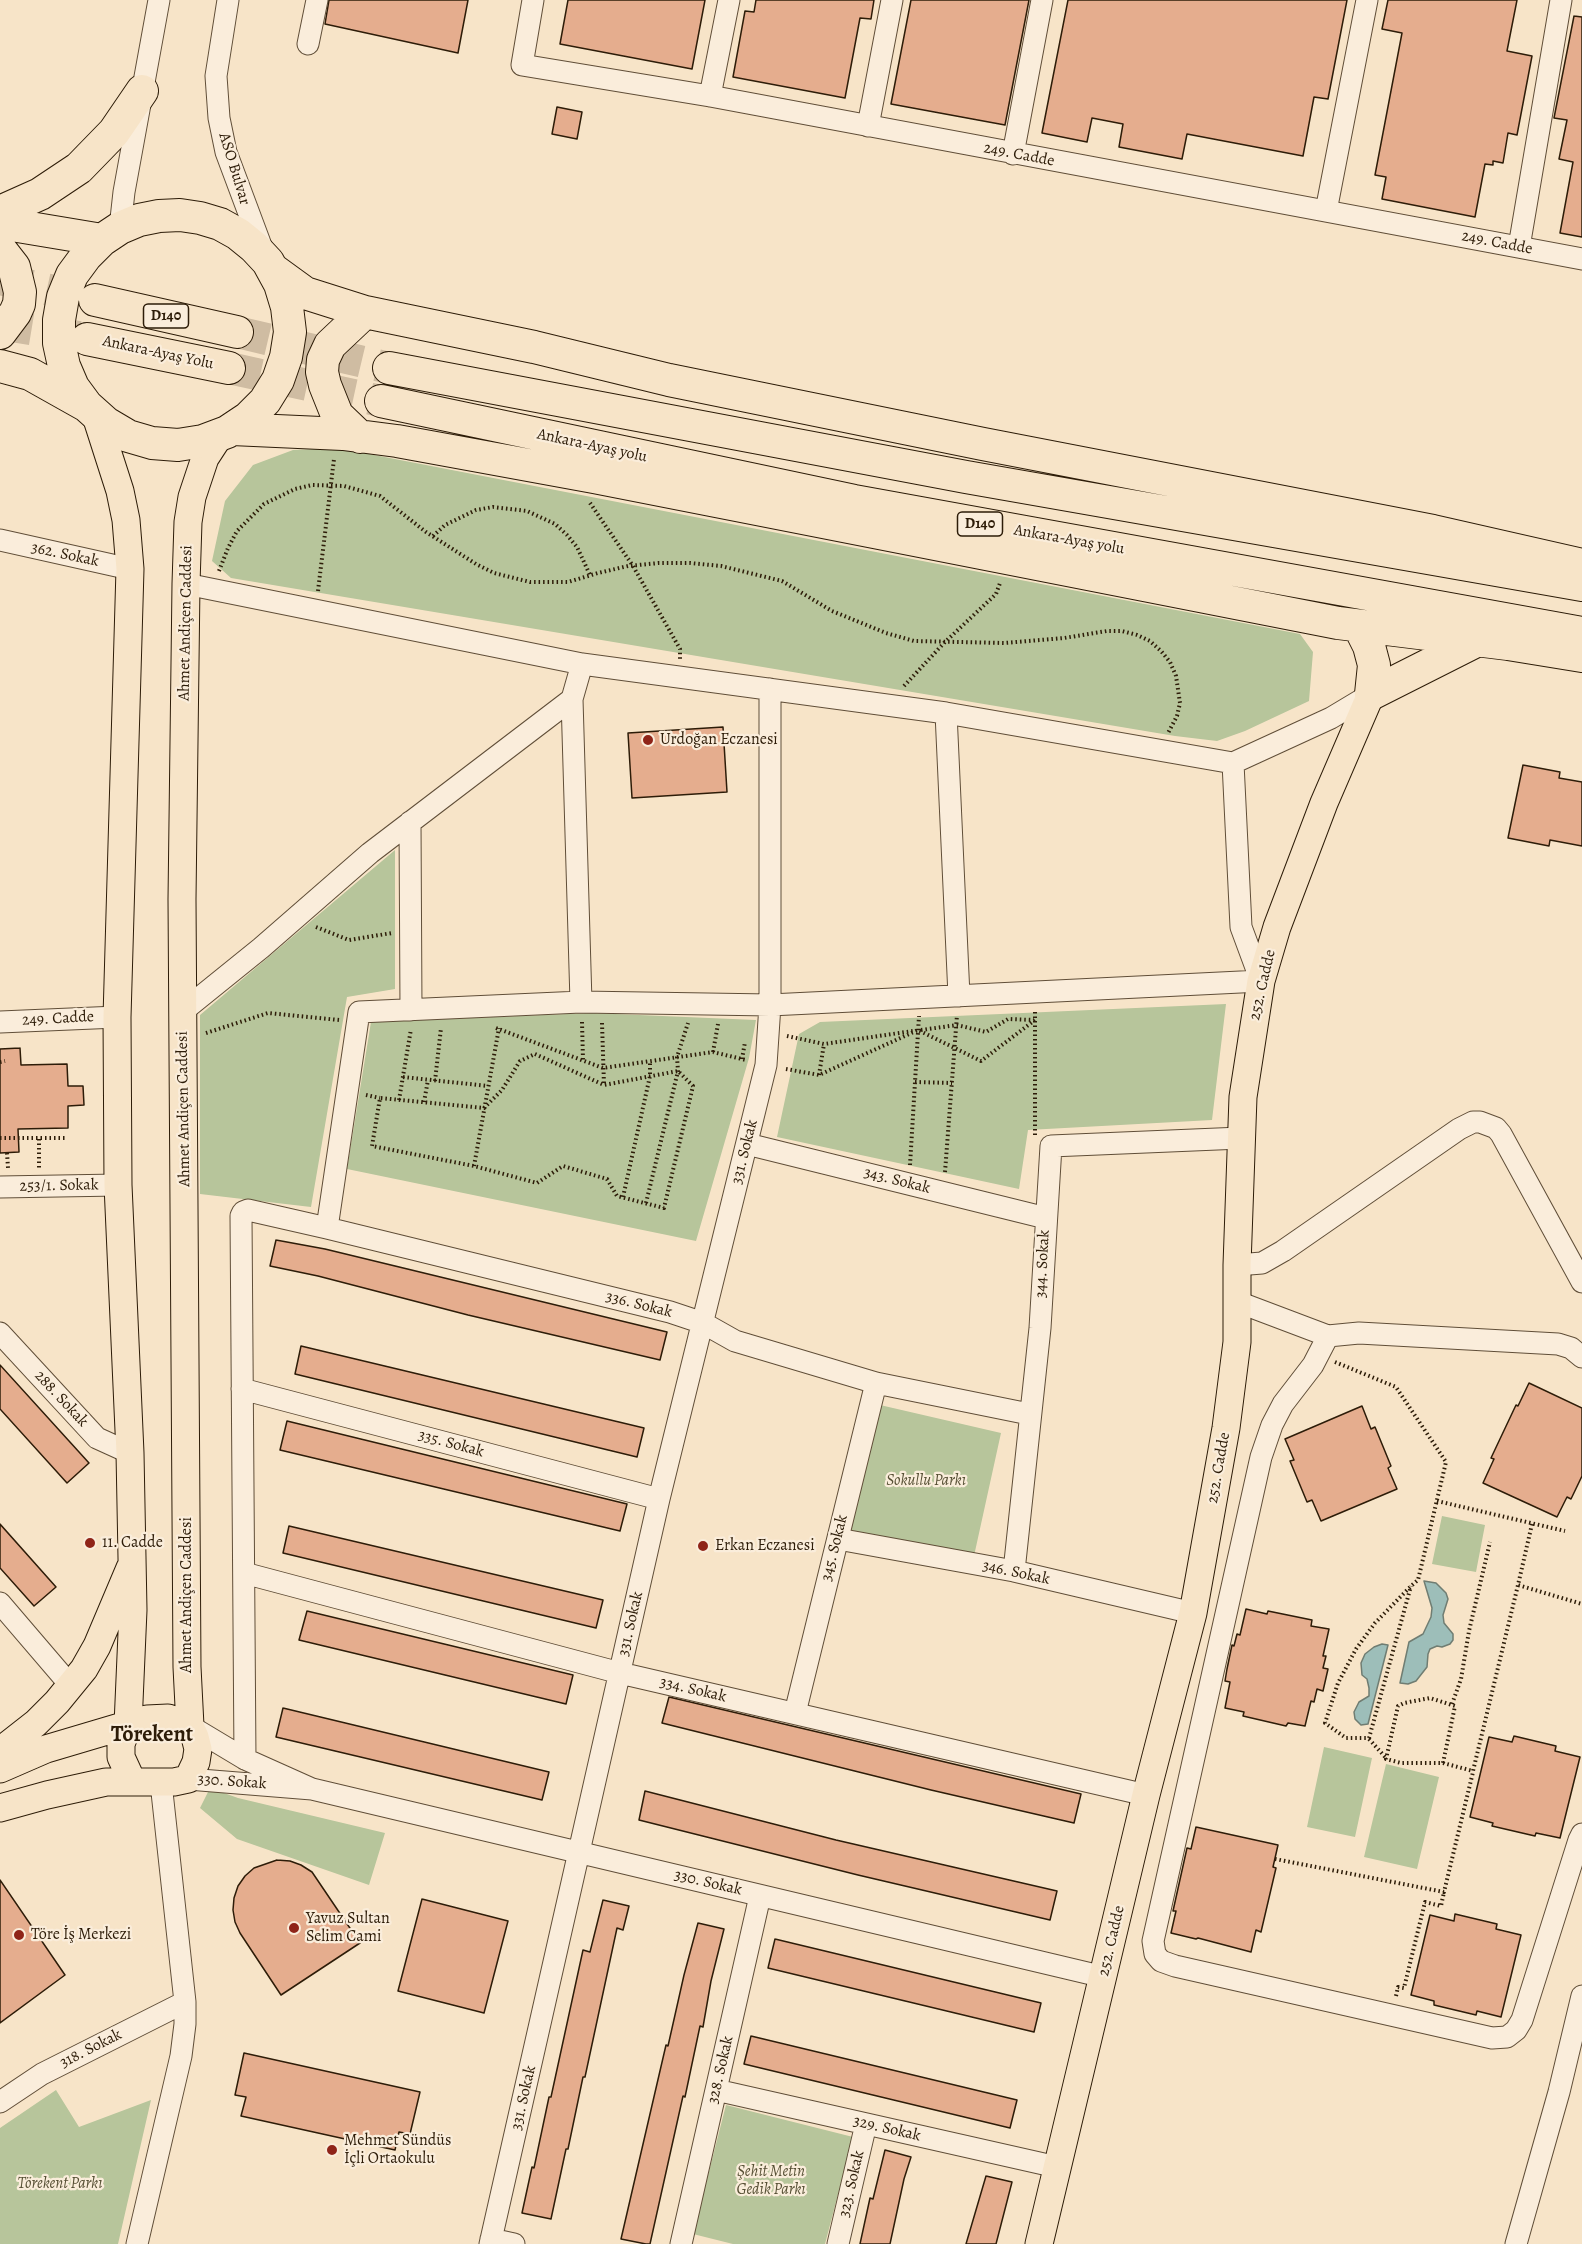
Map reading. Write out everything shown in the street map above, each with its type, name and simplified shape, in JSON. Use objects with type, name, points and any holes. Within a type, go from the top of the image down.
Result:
[{"type":"highway","points":[[0,212],[40,194],[79,168],[114,132],[142,91]]},
{"type":"highway","points":[[180,215],[200,218],[220,224],[238,234],[254,247],[270,266],[280,284],[287,308],[290,332],[286,357],[278,380],[265,401],[248,418],[226,432],[203,441],[178,445],[152,443],[128,436],[106,423],[73,387],[64,366],[59,343],[59,320],[63,297],[72,275],[86,256],[111,234],[139,220],[159,216],[180,215]]},
{"type":"highway","points":[[0,223],[111,234]]},
{"type":"highway","points":[[0,249],[14,267],[20,292],[19,304],[15,313],[0,333]]},
{"type":"highway","points":[[270,266],[305,293],[365,312],[534,347],[669,380],[983,444],[1355,515],[1582,565]]},
{"type":"highway","name":"D140","points":[[95,300],[237,332]]},
{"type":"highway","points":[[348,435],[325,385],[322,372],[323,360],[330,345],[365,312]]},
{"type":"highway","name":"Ankara-Ayaş Yolu","points":[[87,339],[230,368]]},
{"type":"highway","points":[[0,366],[30,374],[91,409]]},
{"type":"highway","points":[[389,368],[966,477],[1582,585]]},
{"type":"highway","name":"Ankara-Ayaş yolu","points":[[381,401],[854,501],[1582,633]]},
{"type":"highway","points":[[226,432],[348,435],[397,441],[594,477],[1359,626],[1478,640],[1582,656]]},
{"type":"highway","points":[[1359,626],[1369,646],[1374,665],[1371,694]]},
{"type":"highway","points":[[1371,694],[1478,640]]},
{"type":"main road","points":[[91,409],[115,471],[126,519],[130,569],[117,1017],[118,1185],[130,1453],[131,1564],[134,1610],[128,1725],[121,1744],[121,1757],[132,1781]]},
{"type":"main road","name":"Ahmet Andiçen Caddesi","points":[[190,1726],[187,1667],[182,899],[186,584],[188,522],[192,497],[205,458],[226,432]]},
{"type":"main road","name":"252. Cadde","points":[[1039,2244],[1146,1795],[1193,1613],[1237,1342],[1237,1265],[1243,1097],[1261,981],[1277,927],[1324,803],[1371,694]]},
{"type":"main road","points":[[0,1751],[36,1724],[84,1669],[97,1646],[131,1564]]},
{"type":"main road","points":[[0,1769],[46,1749],[157,1718],[168,1718],[190,1726],[198,1749],[196,1762],[188,1779],[161,1783],[132,1781],[81,1787],[0,1808]]},
{"type":"street","points":[[111,234],[124,192],[159,0]]},
{"type":"street","name":"ASO Bulvar","points":[[228,0],[216,76],[219,118],[226,152],[270,266]]},
{"type":"street","points":[[308,44],[317,0]]},
{"type":"street","name":"249. Cadde","points":[[533,0],[522,65],[710,96],[1582,259]]},
{"type":"street","points":[[710,96],[729,0]]},
{"type":"street","points":[[868,126],[892,0]]},
{"type":"street","points":[[1013,154],[1042,0]]},
{"type":"street","points":[[1326,211],[1367,0]]},
{"type":"street","points":[[1519,247],[1561,0]]},
{"type":"street","name":"362. Sokak","points":[[0,540],[130,569]]},
{"type":"street","points":[[186,584],[582,664],[946,713],[1233,763],[1331,718],[1371,694]]},
{"type":"street","points":[[582,664],[572,699],[591,1002]]},
{"type":"street","name":"331. Sokak","points":[[491,2241],[659,1499],[766,1065],[770,1005],[770,689]]},
{"type":"street","points":[[183,1011],[295,919],[370,853],[572,699]]},
{"type":"street","points":[[946,713],[959,996]]},
{"type":"street","points":[[327,1228],[359,1012],[411,1017],[591,1002],[770,1005],[1261,981],[1241,927],[1233,763]]},
{"type":"street","points":[[410,822],[411,1017]]},
{"type":"street","name":"249. Cadde","points":[[0,1022],[117,1017]]},
{"type":"street","points":[[1237,1265],[1262,1263],[1283,1251],[1460,1129],[1473,1122],[1480,1122],[1496,1128],[1501,1134],[1582,1282]]},
{"type":"street","name":"344. Sokak","points":[[1014,1571],[1040,1328],[1051,1146],[1241,1138]]},
{"type":"street","name":"343. Sokak","points":[[747,1144],[1046,1218]]},
{"type":"street","name":"253/1. Sokak","points":[[0,1187],[118,1185]]},
{"type":"street","name":"336. Sokak","points":[[242,1389],[241,1216],[248,1210],[670,1312],[703,1323],[735,1341],[876,1383],[1029,1414]]},
{"type":"street","points":[[1238,1302],[1328,1336],[1359,1333],[1558,1344],[1571,1348],[1582,1357]]},
{"type":"street","name":"288. Sokak","points":[[0,1333],[97,1438],[130,1453]]},
{"type":"street","points":[[1328,1336],[1313,1365],[1283,1404],[1272,1425],[1261,1457],[1152,1941],[1155,1954],[1161,1961],[1175,1966],[1492,2038],[1507,2037],[1516,2030],[1522,2020],[1582,1834]]},
{"type":"street","name":"345. Sokak","points":[[795,1713],[876,1383]]},
{"type":"street","points":[[242,1389],[245,1759]]},
{"type":"street","name":"335. Sokak","points":[[242,1389],[659,1499]]},
{"type":"street","name":"346. Sokak","points":[[838,1539],[1014,1571],[1193,1613]]},
{"type":"street","name":"334. Sokak","points":[[243,1573],[620,1672],[1146,1795]]},
{"type":"street","points":[[0,1603],[71,1686]]},
{"type":"street","name":"330. Sokak","points":[[190,1726],[245,1759],[312,1789]]},
{"type":"street","name":"330. Sokak","points":[[188,1779],[312,1789],[1104,1977]]},
{"type":"street","points":[[137,2244],[181,2056],[184,2033],[185,2002],[161,1783]]},
{"type":"street","name":"328. Sokak","points":[[681,2244],[760,1896]]},
{"type":"street","points":[[1516,2244],[1582,1996]]},
{"type":"street","name":"318. Sokak","points":[[0,2102],[42,2074],[185,2002]]},
{"type":"street","name":"329. Sokak","points":[[716,2090],[1057,2168]]},
{"type":"street","name":"323. Sokak","points":[[838,2244],[866,2124]]},
{"type":"street","points":[[491,2241],[514,2244]]},
{"type":"path","points":[[316,610],[331,484],[348,435]]},
{"type":"path","points":[[594,477],[590,503],[633,566],[680,649],[680,677]]},
{"type":"path","points":[[215,589],[228,548],[237,531],[249,517],[264,504],[295,489],[331,484],[380,496],[433,536],[476,564],[512,578],[549,583],[568,582],[633,566],[690,563],[752,572],[782,581],[814,602],[858,623],[914,640],[944,643],[1034,641],[1122,631],[1143,638],[1161,651],[1170,662],[1179,689],[1180,702],[1172,728],[1154,749]]},
{"type":"path","points":[[433,536],[446,525],[476,510],[493,507],[527,511],[555,524],[567,535],[577,547],[590,575]]},
{"type":"path","points":[[888,705],[944,643],[996,594],[1006,559]]},
{"type":"path","points":[[295,919],[349,940],[411,930]]},
{"type":"path","points":[[1034,1146],[1036,992]]},
{"type":"path","points":[[944,1193],[959,996]]},
{"type":"path","points":[[909,1184],[920,998]]},
{"type":"path","points":[[583,1060],[591,1002]]},
{"type":"path","points":[[591,1002],[604,1085]]},
{"type":"path","points":[[713,1052],[721,1004]]},
{"type":"path","points":[[183,1040],[268,1013],[358,1022]]},
{"type":"path","points":[[399,1100],[411,1017]]},
{"type":"path","points":[[646,1203],[678,1071],[677,1058],[690,1019]]},
{"type":"path","points":[[768,1032],[824,1044],[957,1025],[986,1032],[1008,1020],[1035,1020]]},
{"type":"path","points":[[918,1030],[981,1061],[1035,1020]]},
{"type":"path","points":[[431,1025],[441,1026],[435,1081]]},
{"type":"path","points":[[487,1028],[499,1028],[603,1068],[713,1052],[819,1075],[918,1030]]},
{"type":"path","points":[[474,1167],[499,1028]]},
{"type":"path","points":[[819,1075],[824,1044]]},
{"type":"path","points":[[484,1108],[502,1090],[520,1061],[535,1054],[604,1085],[678,1071]]},
{"type":"path","points":[[623,1197],[650,1076],[650,1061]]},
{"type":"path","points":[[484,1108],[380,1098],[372,1146],[474,1167],[537,1183],[563,1167],[607,1179],[617,1196],[664,1208],[693,1086],[678,1071]]},
{"type":"path","points":[[403,1077],[488,1086]]},
{"type":"path","points":[[424,1102],[428,1080]]},
{"type":"path","points":[[915,1082],[952,1083]]},
{"type":"path","points":[[0,1138],[65,1138]]},
{"type":"path","points":[[39,1139],[39,1163]]},
{"type":"path","points":[[7,1153],[7,1165]]},
{"type":"path","points":[[1317,1355],[1396,1387],[1446,1462],[1418,1580],[1375,1623],[1356,1649],[1338,1683],[1325,1723],[1346,1738],[1369,1738]]},
{"type":"path","points":[[1437,1502],[1565,1532]]},
{"type":"path","points":[[1392,2015],[1398,1987],[1404,1988],[1425,1902],[1441,1906],[1532,1524]]},
{"type":"path","points":[[1452,1704],[1461,1679],[1469,1631],[1490,1542]]},
{"type":"path","points":[[1518,1585],[1582,1604]]},
{"type":"path","points":[[1369,1738],[1411,1586]]},
{"type":"path","points":[[1386,1759],[1398,1706],[1430,1698],[1455,1706],[1443,1763]]},
{"type":"path","points":[[1369,1738],[1386,1759],[1401,1763],[1443,1763],[1473,1772]]},
{"type":"path","points":[[1275,1859],[1444,1892]]},
{"type":"green space","points":[[338,448],[1300,634],[1313,652],[1309,701],[1245,731],[1217,741],[1175,736],[231,578],[212,561],[225,501],[253,465],[293,450]]},
{"type":"green space","points":[[395,850],[395,989],[347,997],[311,1207],[200,1194],[200,1015]]},
{"type":"green space","points":[[1226,1004],[1212,1120],[1028,1130],[1019,1189],[777,1137],[799,1034],[820,1022]]},
{"type":"green space","points":[[592,1013],[756,1020],[749,1058],[696,1241],[347,1169],[371,1022]]},
{"type":"green space","name":"Sokullu Parkı","points":[[880,1405],[1001,1433],[974,1556],[850,1530]]},
{"type":"green space","points":[[1442,1516],[1485,1525],[1476,1572],[1432,1564]]},
{"type":"green space","points":[[1324,1747],[1372,1758],[1355,1837],[1307,1827]]},
{"type":"green space","points":[[1386,1764],[1439,1777],[1417,1869],[1364,1857]]},
{"type":"green space","points":[[210,1788],[238,1798],[385,1833],[369,1885],[237,1839],[200,1808]]},
{"type":"green space","name":"Törekent Parkı","points":[[56,2090],[79,2127],[151,2100],[118,2244],[0,2244],[0,2128]]},
{"type":"green space","name":"Şehit Metin Gedik Parkı","points":[[726,2105],[853,2137],[825,2244],[733,2244],[693,2234]]},
{"type":"water","points":[[1424,1581],[1436,1583],[1446,1593],[1448,1599],[1443,1615],[1444,1623],[1453,1634],[1453,1640],[1450,1644],[1430,1649],[1427,1667],[1416,1681],[1408,1684],[1400,1683],[1409,1642],[1423,1634],[1431,1617],[1432,1608]]},
{"type":"water","points":[[1382,1644],[1388,1645],[1368,1724],[1361,1725],[1355,1719],[1354,1712],[1359,1702],[1369,1696],[1369,1688],[1367,1679],[1362,1675],[1361,1663],[1365,1654]]},
{"type":"building","points":[[329,0],[468,0],[458,53],[325,24]]},
{"type":"building","points":[[568,0],[705,0],[692,69],[560,44]]},
{"type":"building","points":[[756,0],[874,0],[871,19],[860,18],[845,98],[733,77],[745,11],[754,12]]},
{"type":"building","points":[[911,0],[1029,0],[1005,125],[891,104]]},
{"type":"building","points":[[1068,0],[1347,0],[1328,99],[1314,97],[1303,156],[1187,134],[1182,159],[1119,147],[1123,124],[1092,118],[1087,142],[1042,133]]},
{"type":"building","points":[[1388,0],[1517,0],[1507,51],[1532,56],[1517,135],[1508,133],[1503,163],[1493,161],[1493,165],[1485,164],[1475,217],[1382,199],[1386,177],[1375,175],[1402,33],[1382,29]]},
{"type":"building","points":[[1574,16],[1582,17],[1582,237],[1560,233],[1573,162],[1559,159],[1567,120],[1554,118]]},
{"type":"building","points":[[557,107],[582,112],[577,139],[552,134]]},
{"type":"building","points":[[723,727],[727,792],[632,798],[628,733]]},
{"type":"building","points":[[1523,765],[1560,772],[1559,778],[1582,782],[1582,846],[1550,840],[1549,846],[1508,838]]},
{"type":"building","points":[[20,1048],[21,1065],[67,1064],[68,1086],[83,1086],[84,1105],[68,1106],[68,1128],[18,1129],[19,1152],[0,1153],[0,1049]]},
{"type":"building","points":[[276,1240],[325,1249],[667,1332],[660,1360],[270,1266]]},
{"type":"building","points":[[301,1346],[644,1428],[637,1457],[295,1374]]},
{"type":"building","points":[[0,1365],[89,1463],[67,1483],[0,1409]]},
{"type":"building","points":[[1529,1383],[1582,1408],[1582,1476],[1571,1499],[1567,1497],[1557,1517],[1483,1483],[1494,1459],[1491,1458]]},
{"type":"building","points":[[1362,1406],[1371,1429],[1375,1427],[1391,1466],[1388,1468],[1397,1489],[1321,1521],[1312,1500],[1307,1502],[1290,1461],[1294,1460],[1285,1439]]},
{"type":"building","points":[[287,1421],[627,1504],[620,1531],[280,1450]]},
{"type":"building","points":[[0,1524],[56,1587],[34,1606],[0,1568]]},
{"type":"building","points":[[289,1526],[603,1600],[596,1628],[283,1553]]},
{"type":"building","points":[[1246,1609],[1312,1620],[1311,1626],[1329,1629],[1323,1656],[1326,1656],[1323,1668],[1328,1669],[1323,1691],[1317,1689],[1314,1702],[1311,1701],[1305,1726],[1288,1723],[1286,1726],[1243,1716],[1244,1712],[1225,1708],[1230,1682],[1225,1681],[1232,1645],[1234,1646],[1237,1634],[1240,1635]]},
{"type":"building","points":[[307,1611],[573,1675],[566,1704],[299,1640]]},
{"type":"building","points":[[669,1697],[1081,1794],[1074,1823],[662,1723]]},
{"type":"building","points":[[283,1708],[549,1772],[542,1800],[276,1737]]},
{"type":"building","points":[[1514,1736],[1556,1746],[1555,1751],[1580,1757],[1560,1838],[1536,1833],[1535,1836],[1492,1826],[1493,1823],[1470,1817],[1489,1737],[1512,1742]]},
{"type":"building","points":[[645,1791],[836,1840],[1057,1891],[1050,1920],[639,1820]]},
{"type":"building","points":[[1196,1827],[1278,1845],[1273,1867],[1276,1868],[1261,1932],[1256,1930],[1251,1952],[1171,1933],[1176,1911],[1173,1911],[1187,1848],[1191,1849]]},
{"type":"building","name":"Yavuz Sultan Selim Cami","points":[[277,1860],[290,1861],[312,1872],[360,1943],[281,1995],[240,1933],[233,1910],[238,1886],[245,1876],[254,1868]]},
{"type":"building","name":"Töre İş Merkezi","points":[[0,1880],[65,1975],[0,2023]]},
{"type":"building","points":[[422,1899],[508,1921],[484,2013],[398,1991]]},
{"type":"building","points":[[603,1900],[629,1906],[623,1930],[617,1928],[551,2219],[522,2213],[549,2097],[551,2097],[583,1950],[590,1952]]},
{"type":"building","points":[[1455,1914],[1497,1924],[1496,1929],[1521,1935],[1501,2017],[1477,2011],[1476,2015],[1434,2005],[1434,2001],[1411,1995],[1430,1915],[1454,1921]]},
{"type":"building","points":[[698,1923],[724,1929],[711,1981],[703,2027],[700,2026],[650,2244],[621,2239],[666,2045],[668,2046]]},
{"type":"building","points":[[775,1939],[1041,2003],[1034,2032],[768,1968]]},
{"type":"building","points":[[751,2036],[1017,2100],[1010,2128],[744,2064]]},
{"type":"building","points":[[244,2053],[420,2092],[410,2134],[399,2132],[395,2150],[241,2116],[246,2097],[235,2095]]},
{"type":"building","points":[[885,2150],[911,2157],[890,2244],[860,2244],[870,2198],[873,2199]]},
{"type":"building","points":[[986,2176],[1012,2182],[996,2244],[966,2244]]},
{"type":"tunnel","points":[[0,279],[91,299]]},
{"type":"tunnel","points":[[0,324],[85,338]]},
{"type":"tunnel","points":[[237,332],[389,368]]},
{"type":"tunnel","points":[[229,368],[381,401]]},
{"type":"place","name":"Urdoğan Eczanesi","points":[[648,740]]},
{"type":"place","name":"11. Cadde","points":[[90,1543]]},
{"type":"place","name":"Erkan Eczanesi","points":[[703,1546]]},
{"type":"place","name":"Yavuz Sultan Selim Cami","points":[[294,1928]]},
{"type":"place","name":"Töre İş Merkezi","points":[[19,1935]]},
{"type":"place","name":"Mehmet Sündüs İçli Ortaokulu","points":[[332,2150]]},
{"type":"district","name":"Törekent","points":[[152,1736]]}]
